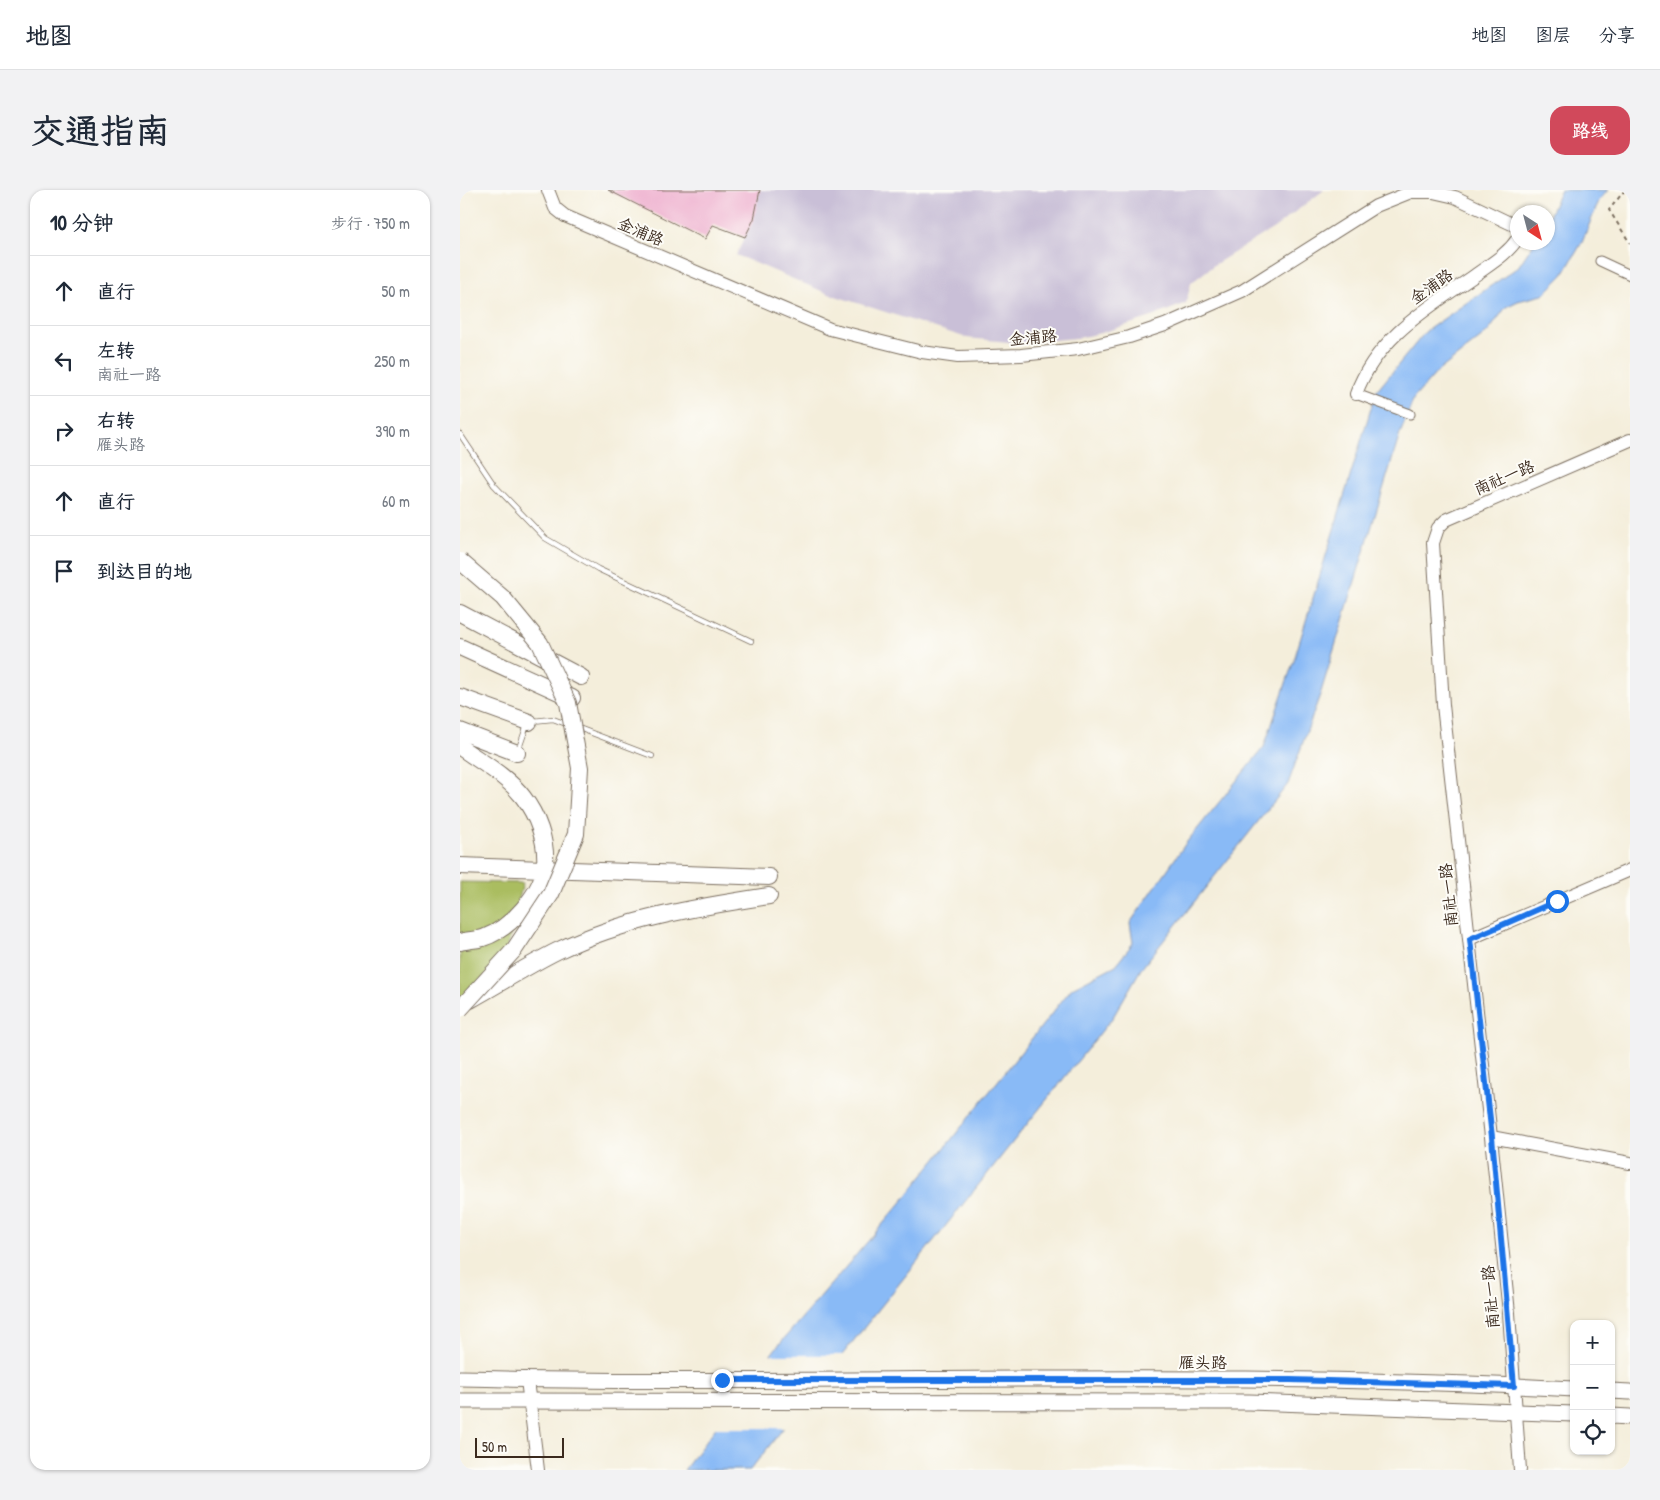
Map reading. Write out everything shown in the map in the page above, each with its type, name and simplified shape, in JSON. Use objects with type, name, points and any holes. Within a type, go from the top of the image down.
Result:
[{"type":"highway","points":[[460,561],[503,598],[540,643],[568,703],[580,768],[576,834],[551,894],[514,950],[465,1004]]},
{"type":"highway","points":[[460,613],[581,677]]},
{"type":"highway","points":[[460,647],[574,698]]},
{"type":"highway","points":[[460,697],[529,722]]},
{"type":"highway","points":[[460,731],[518,753]]},
{"type":"highway","points":[[460,747],[498,774],[523,796],[541,827],[545,865],[536,889],[521,913],[504,926],[483,938],[460,942]]},
{"type":"highway","points":[[460,866],[769,877]]},
{"type":"highway","points":[[465,1004],[557,951],[625,924],[693,907],[769,896]]},
{"type":"main road","name":"雁头路","points":[[460,1378],[527,1380],[1290,1380],[1570,1389]]},
{"type":"main road","points":[[1615,1391],[1630,1392]]},
{"type":"main road","points":[[460,1401],[703,1400],[813,1403],[1249,1402],[1570,1414]]},
{"type":"main road","points":[[1615,1416],[1630,1417]]},
{"type":"street","name":"金浦路","points":[[548,190],[555,208],[565,216],[830,328],[922,352],[958,356],[1021,356],[1078,349],[1129,337],[1165,325],[1242,291],[1376,206],[1411,192],[1433,192],[1455,197],[1510,223]]},
{"type":"street","name":"金浦路","points":[[1360,395],[1364,376],[1400,328],[1501,257],[1510,247]]},
{"type":"street","points":[[1600,262],[1630,274]]},
{"type":"street","points":[[1360,395],[1410,414]]},
{"type":"street","name":"南社一路","points":[[1520,1470],[1492,1137],[1443,705],[1432,558],[1434,535],[1440,525],[1446,520],[1630,440]]},
{"type":"street","points":[[1470,939],[1630,870]]},
{"type":"street","points":[[1492,1137],[1630,1163]]},
{"type":"street","points":[[527,1380],[538,1470]]},
{"type":"lane","points":[[460,434],[494,485],[545,538],[598,569],[751,641]]},
{"type":"lane","points":[[518,753],[529,722],[553,719],[652,756]]},
{"type":"path","points":[[1625,190],[1609,210],[1630,243]]},
{"type":"shaded area","points":[[760,190],[1324,190],[1274,228],[1214,265],[1191,283],[1186,303],[1149,318],[1101,333],[1077,338],[1019,343],[967,338],[829,294],[736,255],[754,219]]},
{"type":"green space","points":[[460,882],[523,883],[507,949],[460,1006]]},
{"type":"water","points":[[1561,190],[1608,190],[1599,201],[1581,244],[1563,275],[1543,295],[1518,301],[1506,307],[1488,332],[1437,372],[1414,398],[1400,434],[1321,692],[1288,784],[1141,969],[1113,1017],[750,1470],[684,1470],[776,1348],[900,1204],[1072,988],[1116,965],[1133,943],[1130,923],[1186,843],[1264,747],[1294,660],[1376,392],[1426,331],[1518,267],[1529,250],[1555,250],[1554,205]]},
{"type":"pier","points":[[768,1355],[845,1355],[788,1428],[713,1428]]},
{"type":"building","points":[[608,190],[760,190],[754,219],[745,237],[713,225],[705,239]]},
{"type":"route","points":[[722,1380],[1290,1380],[1470,1383],[1514,1386],[1509,1313],[1494,1177],[1492,1137],[1470,939],[1557,901]]}]
